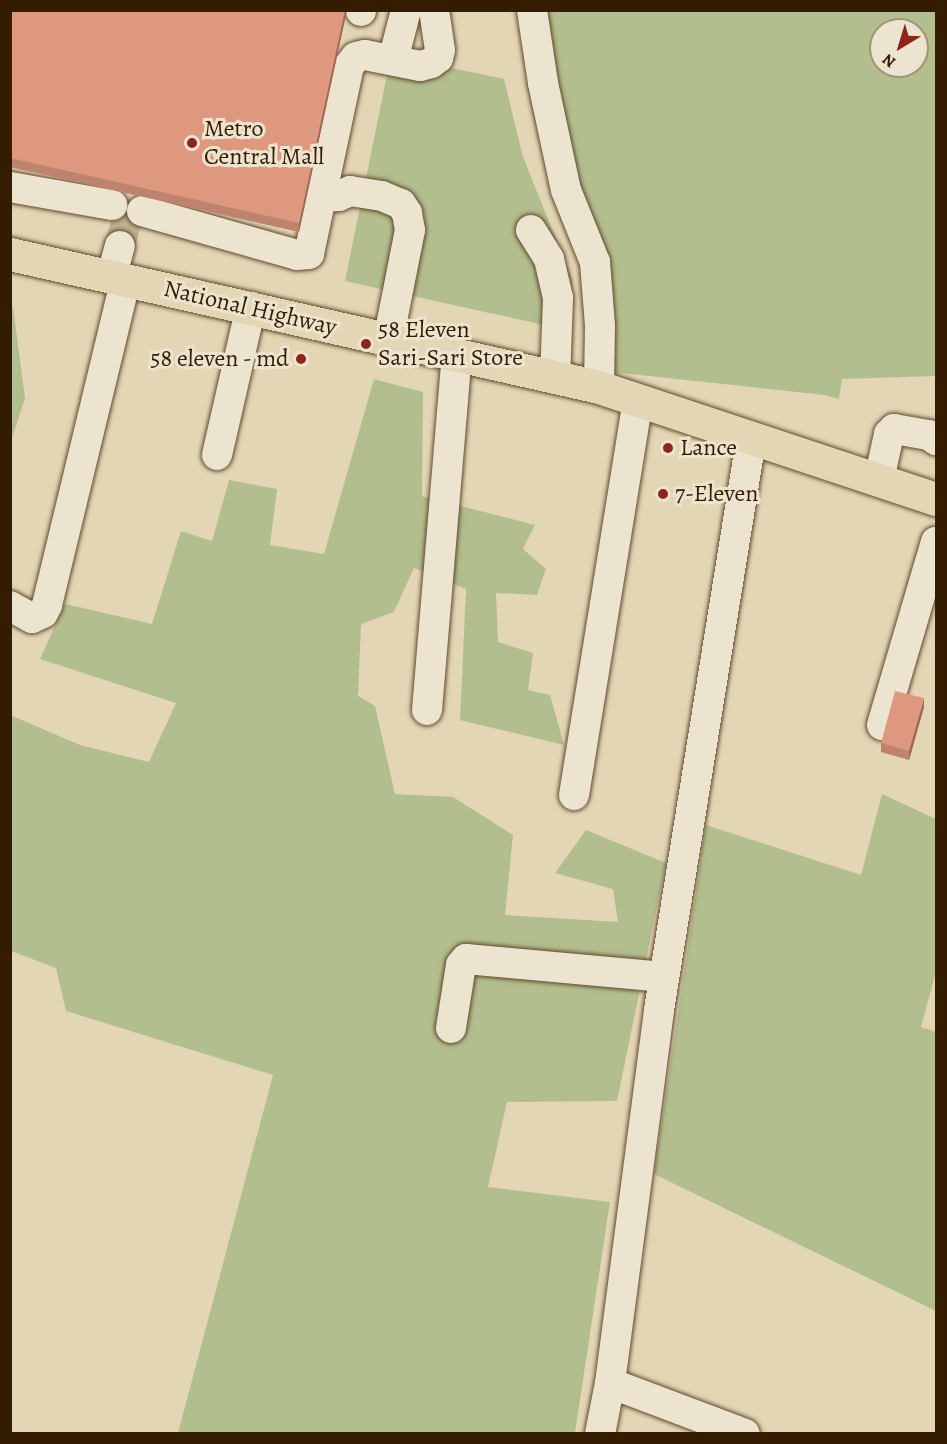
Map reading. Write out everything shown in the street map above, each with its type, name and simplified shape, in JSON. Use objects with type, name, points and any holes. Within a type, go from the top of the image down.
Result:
[{"type":"main road","name":"National Highway","points":[[10,254],[120,267],[251,307],[388,341],[599,387],[751,440],[879,480],[935,494]]},
{"type":"street","points":[[393,60],[406,10]]},
{"type":"street","points":[[142,211],[297,255],[309,254],[350,66],[356,57],[365,55],[420,66],[431,63],[438,58],[440,50],[434,10]]},
{"type":"street","points":[[532,10],[543,83],[566,190],[595,262],[600,326],[599,387]]},
{"type":"street","points":[[10,187],[112,205]]},
{"type":"street","points":[[320,197],[339,196],[350,191],[382,196],[400,204],[407,213],[410,230],[388,341]]},
{"type":"street","points":[[531,230],[549,259],[558,298],[555,378]]},
{"type":"street","points":[[10,606],[32,618],[43,613],[47,604],[120,267]]},
{"type":"street","points":[[217,454],[251,307]]},
{"type":"street","points":[[427,710],[457,355]]},
{"type":"street","points":[[574,795],[638,400]]},
{"type":"street","points":[[879,480],[889,434],[894,429],[929,435],[936,440]]},
{"type":"street","points":[[600,1434],[610,1383],[664,977],[751,440]]},
{"type":"street","points":[[882,725],[936,542]]},
{"type":"street","points":[[451,1028],[461,965],[466,959],[664,977]]},
{"type":"street","points":[[610,1383],[745,1434]]},
{"type":"green space","points":[[543,11],[936,11],[936,376],[842,379],[839,399],[825,395],[613,372]]},
{"type":"green space","points":[[391,55],[504,79],[523,157],[573,281],[567,330],[345,281]]},
{"type":"green space","points":[[11,307],[13,307],[25,398],[11,441]]},
{"type":"green space","points":[[374,379],[423,392],[422,496],[535,525],[523,549],[546,569],[537,595],[496,593],[498,642],[533,653],[528,690],[550,695],[564,745],[460,720],[466,589],[414,568],[394,612],[361,624],[358,696],[375,706],[395,794],[453,797],[513,835],[505,915],[618,922],[613,889],[555,873],[586,830],[666,863],[617,1101],[507,1102],[488,1187],[610,1202],[575,1433],[178,1433],[273,1075],[66,1011],[56,968],[11,951],[10,715],[80,745],[149,762],[176,703],[40,659],[65,604],[152,624],[181,531],[212,541],[229,480],[277,489],[270,545],[324,554]]},
{"type":"green space","points":[[882,794],[936,819],[936,972],[921,1027],[936,1032],[936,1311],[654,1174],[706,825],[861,875]]},
{"type":"building","name":"Metro Central Mall","points":[[10,10],[345,10],[299,223],[10,158]]},
{"type":"building","points":[[895,691],[924,698],[909,751],[881,743]]},
{"type":"tunnel","points":[[120,246],[130,207]]},
{"type":"place","name":"Metro Central Mall","points":[[192,143]]},
{"type":"place","name":"58 Eleven Sari-Sari Store","points":[[366,344]]},
{"type":"place","name":"58 eleven - md","points":[[301,359]]},
{"type":"place","name":"Lance","points":[[668,448]]},
{"type":"place","name":"7-Eleven","points":[[663,494]]}]
